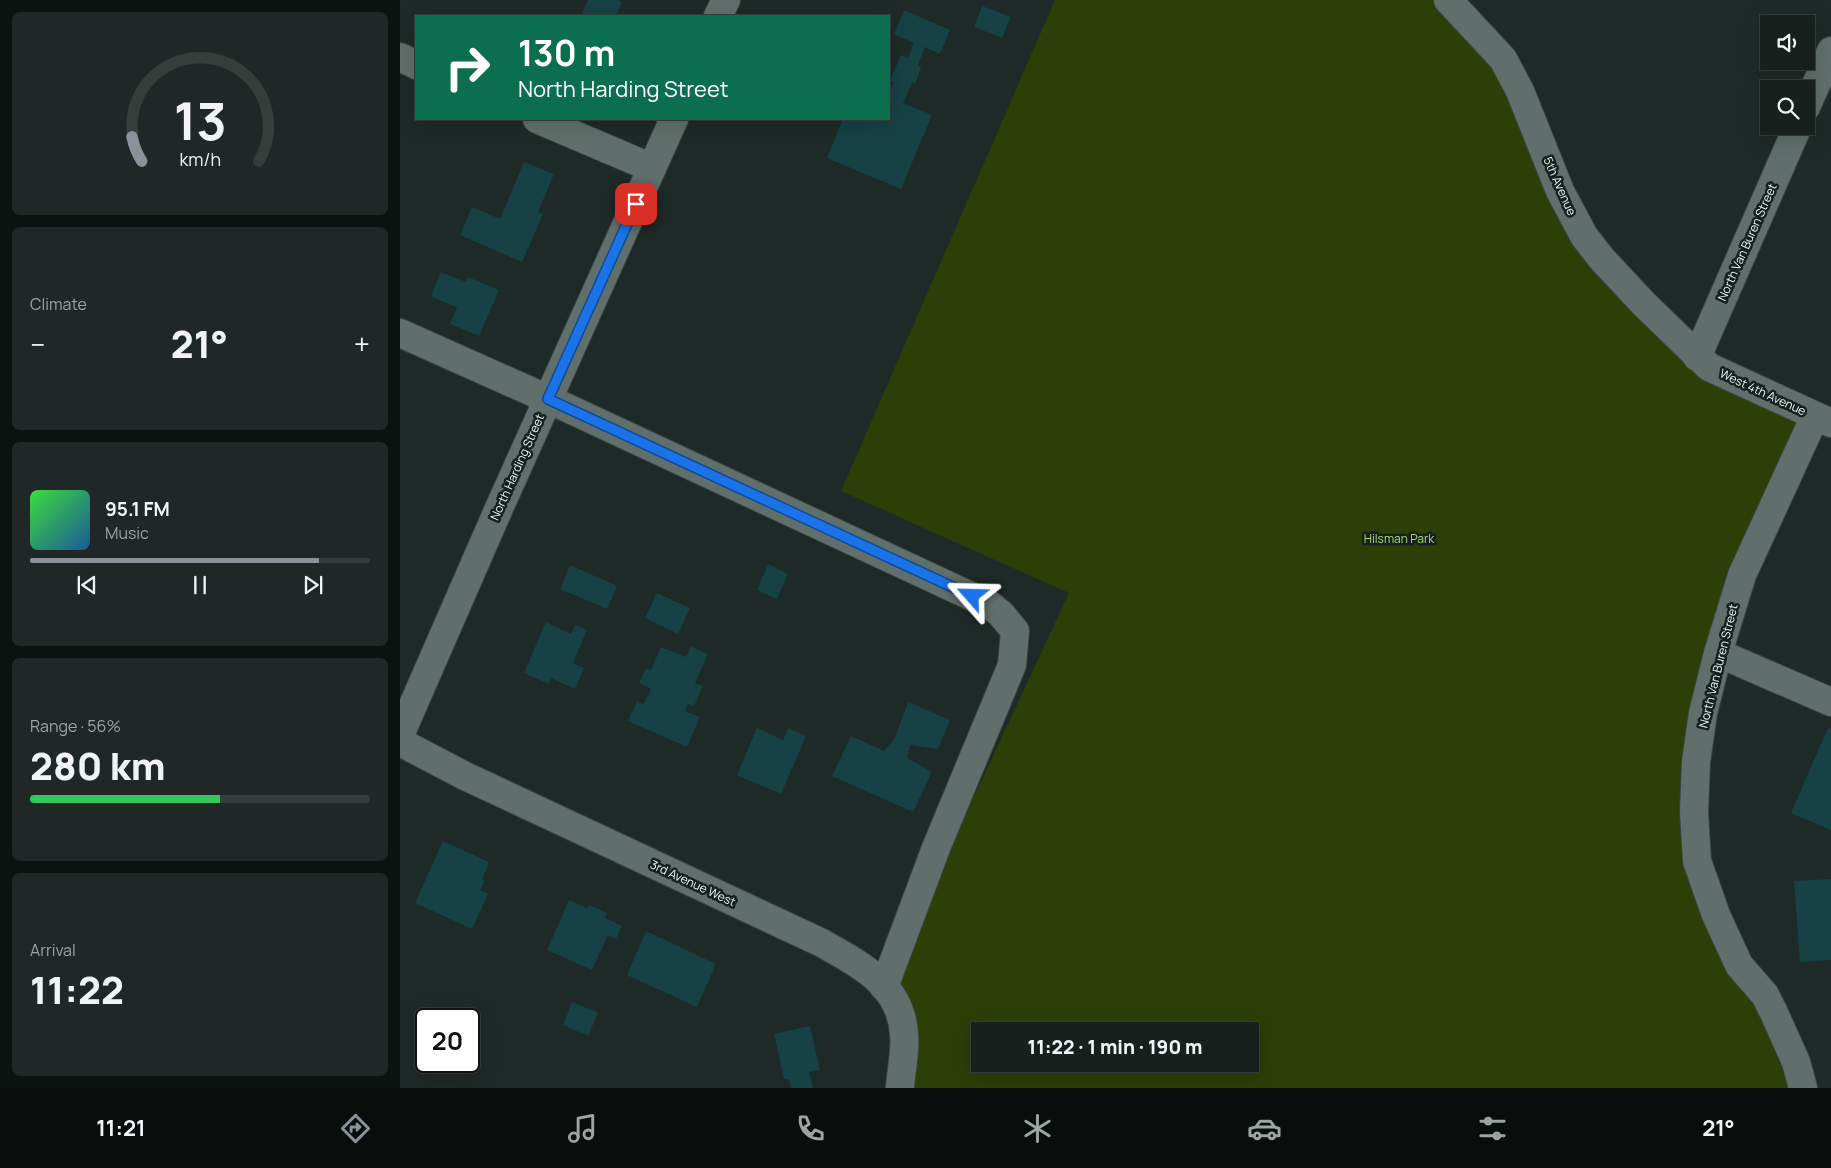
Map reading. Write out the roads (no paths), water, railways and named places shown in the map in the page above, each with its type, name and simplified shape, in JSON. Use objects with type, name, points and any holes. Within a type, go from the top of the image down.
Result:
[{"type":"street","points":[[718,15],[726,0]]},
{"type":"street","name":"5th Avenue","points":[[1448,0],[1503,59],[1520,91],[1560,191],[1584,236],[1643,303],[1697,357]]},
{"type":"street","points":[[1815,87],[1831,51]]},
{"type":"street","points":[[400,57],[415,64]]},
{"type":"street","points":[[539,120],[652,168]]},
{"type":"street","name":"North Harding Street","points":[[400,735],[674,120]]},
{"type":"street","name":"North Van Buren Street","points":[[1697,357],[1794,135]]},
{"type":"street","points":[[400,333],[548,399],[990,605],[1001,614],[1015,631],[1012,664],[936,848],[884,987]]},
{"type":"street","name":"West 4th Avenue","points":[[1697,357],[1708,367],[1823,419]]},
{"type":"street","name":"North Van Buren Street","points":[[1803,1088],[1796,1062],[1770,1004],[1739,965],[1716,915],[1697,861],[1694,812],[1696,762],[1703,713],[1718,653],[1742,575],[1823,419]]},
{"type":"street","points":[[1718,653],[1831,702]]},
{"type":"street","name":"3rd Avenue West","points":[[400,742],[474,780],[822,943],[864,967],[895,999],[901,1012],[904,1034],[900,1088]]},
{"type":"park label","name":"Hilsman Park","points":[[1399,538]]}]
